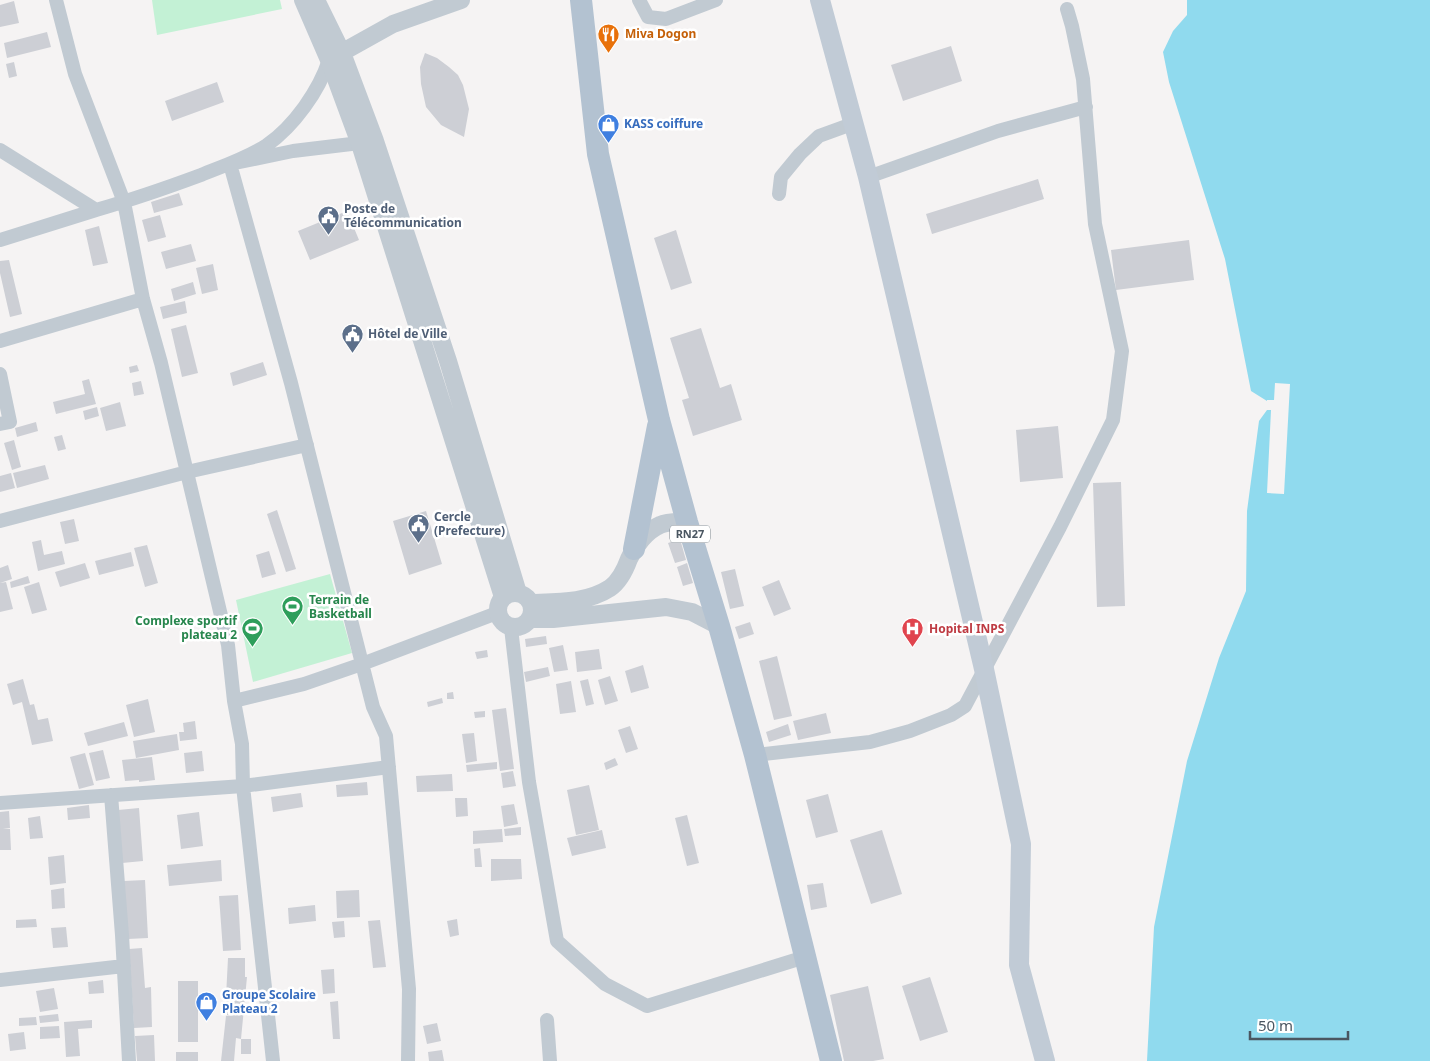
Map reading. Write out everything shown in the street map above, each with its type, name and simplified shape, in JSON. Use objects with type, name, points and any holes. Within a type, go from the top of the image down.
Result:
[{"type":"main road","name":"RN27","points":[[581,0],[598,154],[659,420],[755,755],[832,1061]]},
{"type":"main road","points":[[820,0],[852,124],[868,177],[984,669],[1021,844],[1019,965],[1045,1061]]},
{"type":"main road","points":[[634,549],[659,420]]},
{"type":"street","points":[[56,0],[75,74],[124,202],[144,299],[228,645],[234,701],[242,744],[243,786],[273,1061]]},
{"type":"street","points":[[302,0],[336,57]]},
{"type":"street","points":[[316,0],[368,142],[390,211],[431,368],[476,481],[516,605],[525,625],[519,628],[511,628],[529,782],[557,941],[605,984],[647,1006],[806,957]]},
{"type":"street","points":[[0,240],[124,202],[230,164],[266,146],[284,131],[299,114],[336,57],[393,24],[461,0]]},
{"type":"street","points":[[639,0],[648,17],[666,19],[716,0]]},
{"type":"street","points":[[755,755],[870,742],[910,731],[951,715],[965,706],[1060,527],[1113,420],[1122,351],[1095,224],[1083,79],[1067,9]]},
{"type":"street","points":[[868,177],[998,131],[1086,107]]},
{"type":"street","points":[[779,194],[782,177],[800,154],[819,136],[852,124]]},
{"type":"street","points":[[230,164],[293,151],[368,142]]},
{"type":"street","points":[[0,150],[96,210]]},
{"type":"street","points":[[230,164],[307,445],[373,708],[386,736],[408,989],[408,1061]]},
{"type":"street","points":[[390,211],[448,361],[476,481]]},
{"type":"street","points":[[0,341],[144,299]]},
{"type":"street","points":[[431,368],[448,361]]},
{"type":"street","points":[[0,374],[10,422],[0,424]]},
{"type":"street","points":[[0,521],[187,472],[307,445]]},
{"type":"street","points":[[234,701],[304,684],[362,664],[516,605],[570,602],[596,596],[612,587],[623,575],[634,549],[650,531],[660,524],[687,522]]},
{"type":"street","points":[[516,605],[553,619],[666,607],[692,612],[719,626]]},
{"type":"street","points":[[0,802],[243,786],[389,767]]},
{"type":"street","points":[[111,795],[130,1061]]},
{"type":"street","points":[[0,980],[124,966]]},
{"type":"street","points":[[547,1020],[550,1061]]},
{"type":"green space","points":[[152,0],[280,0],[282,9],[157,35]]},
{"type":"green space","name":"Terrain de Basketball","points":[[330,574],[352,653],[253,682],[236,600]]},
{"type":"water","points":[[1187,0],[1430,0],[1430,1061],[1147,1061],[1154,927],[1187,761],[1219,658],[1246,591],[1247,511],[1259,421],[1267,410],[1267,401],[1251,391],[1225,259],[1169,82],[1163,52],[1173,31],[1187,15]]},
{"type":"pier","points":[[1275,383],[1290,384],[1284,494],[1267,493],[1271,410],[1267,410],[1267,400],[1274,400]]},
{"type":"building","points":[[14,1],[19,23],[0,27],[0,5]]},
{"type":"building","points":[[47,32],[51,47],[7,58],[4,43]]},
{"type":"building","points":[[951,46],[962,81],[903,101],[891,65]]},
{"type":"building","points":[[425,53],[437,58],[449,67],[458,75],[463,85],[469,109],[464,137],[441,125],[426,107],[421,84],[420,67]]},
{"type":"building","points":[[14,62],[17,76],[9,78],[6,64]]},
{"type":"building","points":[[217,82],[224,102],[172,121],[165,101]]},
{"type":"building","points":[[1038,179],[1044,199],[932,234],[926,214]]},
{"type":"building","points":[[179,193],[183,205],[154,213],[151,202]]},
{"type":"building","name":"Poste de Télécommunication","points":[[347,211],[359,240],[310,260],[298,231]]},
{"type":"building","points":[[160,215],[166,237],[148,242],[142,220]]},
{"type":"building","points":[[99,226],[108,263],[93,266],[85,230]]},
{"type":"building","points":[[676,230],[692,283],[671,290],[654,238]]},
{"type":"building","points":[[1189,240],[1194,280],[1116,290],[1111,250]]},
{"type":"building","points":[[191,244],[196,261],[166,269],[161,252]]},
{"type":"building","points":[[9,260],[22,314],[10,317],[0,273],[0,261]]},
{"type":"building","points":[[213,264],[218,290],[202,294],[196,268]]},
{"type":"building","points":[[193,282],[196,294],[174,301],[171,289]]},
{"type":"building","points":[[185,301],[187,313],[163,319],[160,307]]},
{"type":"building","points":[[186,325],[198,373],[182,377],[171,329]]},
{"type":"building","points":[[701,328],[720,388],[731,384],[742,420],[693,436],[682,400],[689,398],[670,338]]},
{"type":"building","points":[[263,362],[267,375],[233,386],[230,373]]},
{"type":"building","points":[[137,365],[139,371],[130,373],[129,367]]},
{"type":"building","points":[[89,379],[96,404],[56,414],[53,402],[85,394],[82,381]]},
{"type":"building","points":[[141,381],[144,394],[134,396],[132,383]]},
{"type":"building","points":[[120,402],[126,426],[106,431],[100,408]]},
{"type":"building","points":[[97,407],[99,416],[85,420],[83,411]]},
{"type":"building","points":[[36,422],[38,431],[17,437],[15,428]]},
{"type":"building","points":[[1058,426],[1063,478],[1020,482],[1016,430]]},
{"type":"building","points":[[62,435],[66,449],[58,451],[54,437]]},
{"type":"building","points":[[14,440],[21,467],[12,470],[4,443]]},
{"type":"building","points":[[45,465],[49,479],[17,488],[13,473]]},
{"type":"building","points":[[11,473],[15,488],[0,492],[0,476]]},
{"type":"building","points":[[1121,482],[1125,606],[1097,607],[1093,483]]},
{"type":"building","points":[[277,510],[296,569],[286,572],[267,514]]},
{"type":"building","name":"Cercle (Prefecture)","points":[[426,511],[442,564],[409,575],[393,521]]},
{"type":"building","points":[[74,519],[79,541],[65,544],[60,522]]},
{"type":"building","points":[[680,539],[686,560],[675,563],[668,543]]},
{"type":"building","points":[[41,540],[44,555],[62,551],[65,564],[38,571],[32,542]]},
{"type":"building","points":[[147,545],[158,583],[145,587],[134,548]]},
{"type":"building","points":[[269,551],[276,574],[262,578],[256,555]]},
{"type":"building","points":[[131,552],[134,566],[99,575],[95,561]]},
{"type":"building","points":[[85,563],[90,578],[60,587],[55,572]]},
{"type":"building","points":[[687,563],[693,583],[683,586],[677,567]]},
{"type":"building","points":[[8,565],[12,579],[0,583],[0,568]]},
{"type":"building","points":[[735,569],[744,606],[730,609],[721,572]]},
{"type":"building","points":[[28,576],[30,583],[11,588],[10,582]]},
{"type":"building","points":[[779,580],[791,609],[774,616],[762,587]]},
{"type":"building","points":[[6,582],[13,609],[0,612],[0,583]]},
{"type":"building","points":[[39,582],[47,610],[32,614],[24,587]]},
{"type":"building","points":[[750,622],[754,634],[739,639],[735,627]]},
{"type":"building","points":[[546,636],[547,644],[526,647],[525,639]]},
{"type":"building","points":[[563,645],[568,670],[554,672],[549,648]]},
{"type":"building","points":[[599,649],[602,669],[577,672],[575,652]]},
{"type":"building","points":[[487,650],[488,657],[477,659],[475,652]]},
{"type":"building","points":[[777,656],[792,716],[774,720],[759,661]]},
{"type":"building","points":[[643,665],[649,688],[631,693],[625,671]]},
{"type":"building","points":[[548,667],[550,676],[526,682],[524,672]]},
{"type":"building","points":[[610,676],[618,701],[605,705],[598,680]]},
{"type":"building","points":[[23,679],[30,705],[34,704],[38,720],[48,718],[53,741],[32,745],[22,702],[13,705],[7,684]]},
{"type":"building","points":[[588,679],[594,704],[586,706],[580,681]]},
{"type":"building","points":[[571,681],[576,712],[560,714],[556,684]]},
{"type":"building","points":[[453,692],[454,699],[447,699],[447,693]]},
{"type":"building","points":[[442,698],[443,703],[428,707],[427,702]]},
{"type":"building","points":[[148,699],[155,732],[134,737],[126,705]]},
{"type":"building","points":[[506,708],[514,769],[500,771],[492,710]]},
{"type":"building","points":[[485,711],[485,717],[475,718],[474,712]]},
{"type":"building","points":[[826,713],[831,733],[798,740],[793,721]]},
{"type":"building","points":[[195,721],[197,739],[180,741],[179,732],[184,732],[183,723]]},
{"type":"building","points":[[124,722],[128,736],[88,746],[84,733]]},
{"type":"building","points":[[788,724],[791,735],[769,742],[766,732]]},
{"type":"building","points":[[630,726],[638,749],[626,753],[618,730]]},
{"type":"building","points":[[474,733],[477,761],[466,763],[462,734]]},
{"type":"building","points":[[177,734],[179,750],[136,758],[133,741]]},
{"type":"building","points":[[103,750],[110,778],[96,781],[89,753]]},
{"type":"building","points":[[202,751],[204,771],[186,773],[184,753]]},
{"type":"building","points":[[85,753],[94,785],[79,789],[70,757]]},
{"type":"building","points":[[152,757],[155,780],[125,781],[122,760]]},
{"type":"building","points":[[615,758],[618,765],[606,770],[604,763]]},
{"type":"building","points":[[497,762],[497,769],[467,772],[466,765]]},
{"type":"building","points":[[513,771],[516,786],[503,788],[501,773]]},
{"type":"building","points":[[452,774],[453,791],[417,792],[416,776]]},
{"type":"building","points":[[367,782],[368,795],[337,797],[336,785]]},
{"type":"building","points":[[589,785],[599,830],[576,835],[567,790]]},
{"type":"building","points":[[301,793],[303,807],[273,812],[271,797]]},
{"type":"building","points":[[828,794],[838,832],[816,838],[806,800]]},
{"type":"building","points":[[455,798],[467,798],[468,816],[456,817]]},
{"type":"building","points":[[514,804],[518,824],[504,827],[501,806]]},
{"type":"building","points":[[89,805],[90,818],[68,820],[67,808]]},
{"type":"building","points":[[139,808],[143,861],[122,863],[118,810]]},
{"type":"building","points":[[9,811],[10,828],[3,829],[10,829],[11,850],[0,850],[0,812]]},
{"type":"building","points":[[199,812],[203,846],[181,849],[177,815]]},
{"type":"building","points":[[687,815],[699,863],[687,866],[675,818]]},
{"type":"building","points":[[40,816],[43,838],[30,839],[28,818]]},
{"type":"building","points":[[521,827],[521,835],[505,836],[504,829]]},
{"type":"building","points":[[502,829],[503,842],[473,844],[473,831]]},
{"type":"building","points":[[602,830],[606,848],[572,856],[567,838]]},
{"type":"building","points":[[882,830],[902,894],[871,904],[850,840]]},
{"type":"building","points":[[480,848],[482,867],[475,867],[474,849]]},
{"type":"building","points":[[64,855],[66,883],[50,885],[48,857]]},
{"type":"building","points":[[491,859],[521,859],[522,879],[491,881]]},
{"type":"building","points":[[221,860],[222,881],[169,886],[167,865]]},
{"type":"building","points":[[145,880],[148,938],[128,939],[124,881]]},
{"type":"building","points":[[823,883],[827,907],[811,910],[807,885]]},
{"type":"building","points":[[64,888],[65,908],[52,909],[51,890]]},
{"type":"building","points":[[359,890],[360,917],[337,918],[336,891]]},
{"type":"building","points":[[238,895],[241,950],[223,951],[219,896]]},
{"type":"building","points":[[315,905],[316,921],[289,924],[288,908]]},
{"type":"building","points":[[36,919],[37,927],[16,928],[16,920]]},
{"type":"building","points":[[457,919],[459,935],[450,937],[447,921]]},
{"type":"building","points":[[380,920],[386,967],[373,968],[368,921]]},
{"type":"building","points":[[344,921],[345,937],[334,938],[332,922]]},
{"type":"building","points":[[66,927],[68,947],[53,948],[51,928]]},
{"type":"building","points":[[142,948],[145,988],[151,987],[152,1027],[134,1028],[129,949]]},
{"type":"building","points":[[228,958],[245,958],[245,977],[247,977],[241,1039],[236,1038],[234,1061],[221,1061],[226,1016],[235,1016],[225,1015]]},
{"type":"building","points":[[334,969],[335,993],[323,994],[321,970]]},
{"type":"building","points":[[930,977],[948,1032],[920,1041],[902,986]]},
{"type":"building","points":[[103,980],[104,993],[89,994],[88,982]]},
{"type":"building","points":[[178,981],[198,981],[198,1042],[178,1042]]},
{"type":"building","points":[[868,986],[884,1059],[844,1061],[830,995]]},
{"type":"building","points":[[54,988],[58,1009],[40,1012],[36,991]]},
{"type":"building","points":[[338,1001],[340,1039],[333,1039],[330,1002]]},
{"type":"building","points":[[58,1014],[59,1021],[40,1023],[39,1016]]},
{"type":"building","points":[[36,1017],[37,1025],[19,1026],[19,1018]]},
{"type":"building","points":[[92,1020],[92,1028],[78,1029],[80,1056],[66,1057],[64,1022]]},
{"type":"building","points":[[437,1023],[441,1041],[427,1044],[423,1026]]},
{"type":"building","points":[[59,1026],[60,1038],[40,1039],[40,1027]]},
{"type":"building","points":[[24,1032],[26,1049],[10,1051],[8,1034]]},
{"type":"building","points":[[154,1035],[155,1061],[137,1061],[135,1036]]},
{"type":"building","points":[[241,1039],[251,1039],[251,1054],[241,1054]]},
{"type":"building","points":[[442,1050],[444,1061],[429,1061],[428,1052]]},
{"type":"building","points":[[176,1052],[198,1052],[198,1061],[176,1061]]},
{"type":"place","name":"Miva Dogon","points":[[609,53]]},
{"type":"place","name":"KASS coiffure","points":[[608,143]]},
{"type":"place","name":"Poste de Télécommunication","points":[[328,235]]},
{"type":"place","name":"Hôtel de Ville","points":[[352,353]]},
{"type":"place","name":"Cercle (Prefecture)","points":[[418,543]]},
{"type":"place","name":"Terrain de Basketball","points":[[293,626]]},
{"type":"place","name":"Complexe sportif plateau 2","points":[[253,647]]},
{"type":"place","name":"Hopital INPS","points":[[913,648]]},
{"type":"place","name":"Groupe Scolaire Plateau 2","points":[[206,1021]]}]
